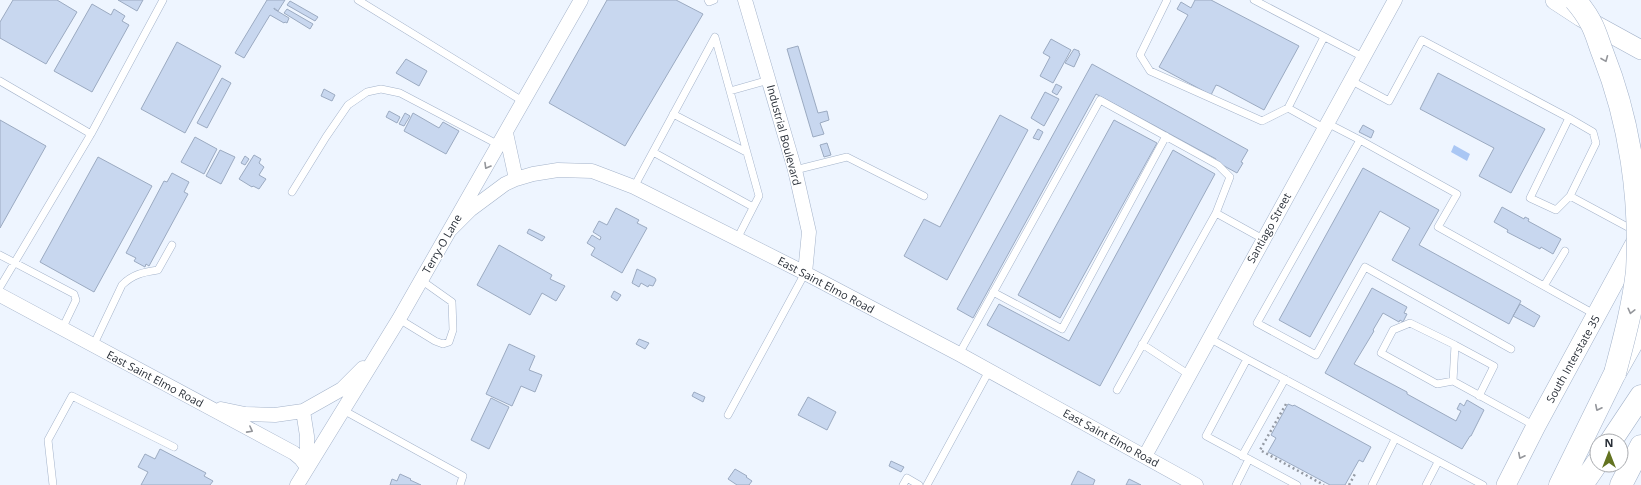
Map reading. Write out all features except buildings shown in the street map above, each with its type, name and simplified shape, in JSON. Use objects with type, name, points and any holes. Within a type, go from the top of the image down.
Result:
[{"type":"highway","points":[[1576,0],[1591,22],[1611,74],[1629,132],[1637,192],[1637,272],[1632,304],[1615,372]]},
{"type":"highway","points":[[1560,485],[1615,372],[1641,327]]},
{"type":"highway","points":[[1616,433],[1641,396]]},
{"type":"highway","points":[[1621,485],[1641,446]]},
{"type":"highway","points":[[1582,485],[1590,473]]},
{"type":"main road","points":[[1555,0],[1581,17],[1641,50]]},
{"type":"main road","points":[[1620,39],[1641,41]]},
{"type":"main road","name":"South Interstate 35","points":[[1506,485],[1536,426],[1641,234]]},
{"type":"street","name":"Terry-O Lane","points":[[298,485],[307,467],[399,319],[581,0]]},
{"type":"street","name":"Industrial Boulevard","points":[[745,0],[770,80],[795,170],[809,232],[805,273]]},
{"type":"street","name":"Santiago Street","points":[[1145,456],[1188,374],[1395,0]]},
{"type":"street","points":[[506,132],[516,179]]},
{"type":"street","name":"East Saint Elmo Road","points":[[450,230],[482,200],[505,184],[516,179],[558,170],[592,171],[634,187],[805,273],[959,354],[1196,485]]},
{"type":"street","name":"East Saint Elmo Road","points":[[0,295],[294,453],[307,467]]},
{"type":"street","points":[[203,404],[245,414],[275,415],[303,411],[342,388],[379,353]]},
{"type":"street","points":[[303,411],[307,436],[307,467]]},
{"type":"lane","points":[[0,287],[91,134],[163,0]]},
{"type":"lane","points":[[358,0],[524,102]]},
{"type":"lane","points":[[708,0],[709,2],[714,0]]},
{"type":"lane","points":[[1167,0],[1140,54],[1150,71],[1262,121],[1288,108],[1324,37]]},
{"type":"lane","points":[[1254,0],[1363,57]]},
{"type":"lane","points":[[634,187],[715,37],[759,196],[737,239]]},
{"type":"lane","points":[[1350,80],[1389,101],[1422,40],[1569,118],[1593,132],[1596,143],[1570,196],[1556,210],[1530,198],[1569,118]]},
{"type":"lane","points":[[730,91],[770,80]]},
{"type":"lane","points":[[0,81],[91,134]]},
{"type":"lane","points":[[292,192],[348,105],[367,92],[380,89],[400,93],[499,145]]},
{"type":"lane","points":[[959,354],[1100,100],[1218,165],[1230,177],[1216,213],[1117,390]]},
{"type":"lane","points":[[1288,108],[1360,140],[1457,194],[1438,227],[1596,315]]},
{"type":"lane","points":[[673,114],[746,152]]},
{"type":"lane","points":[[993,292],[1062,328],[1166,136]]},
{"type":"lane","points":[[1360,140],[1257,323],[1316,355],[1365,267],[1511,349]]},
{"type":"lane","points":[[653,152],[753,207]]},
{"type":"lane","points":[[795,170],[847,157],[924,196]]},
{"type":"lane","points":[[1570,196],[1641,234]]},
{"type":"lane","points":[[1216,213],[1263,239]]},
{"type":"lane","points":[[93,346],[122,285],[130,277],[137,274],[158,270],[172,245]]},
{"type":"lane","points":[[1544,286],[1564,250]]},
{"type":"lane","points":[[0,255],[74,294],[76,300],[62,329]]},
{"type":"lane","points":[[728,415],[805,273]]},
{"type":"lane","points":[[399,319],[435,341],[444,344],[449,342],[453,330],[452,302],[421,280]]},
{"type":"lane","points":[[1479,396],[1494,366],[1410,323],[1393,330],[1381,353],[1438,384],[1453,381],[1479,396],[1536,426]]},
{"type":"lane","points":[[1208,338],[1483,485]]},
{"type":"lane","points":[[1142,344],[1188,374]]},
{"type":"lane","points":[[1453,381],[1455,345]]},
{"type":"lane","points":[[1247,359],[1206,436],[1297,485]]},
{"type":"lane","points":[[927,485],[989,371]]},
{"type":"lane","points":[[1236,485],[1246,458],[1285,379]]},
{"type":"lane","points":[[53,485],[48,440],[72,396],[174,447]]},
{"type":"lane","points":[[343,410],[463,476],[460,485]]},
{"type":"lane","points":[[1372,485],[1395,439]]},
{"type":"lane","points":[[1426,485],[1438,462]]},
{"type":"lane","points":[[903,485],[907,478],[919,485]]},
{"type":"path","points":[[1286,404],[1260,450],[1324,485]]},
{"type":"path","points":[[1349,485],[1355,474]]},
{"type":"water","points":[[1454,145],[1470,154],[1467,161],[1451,152]]}]
